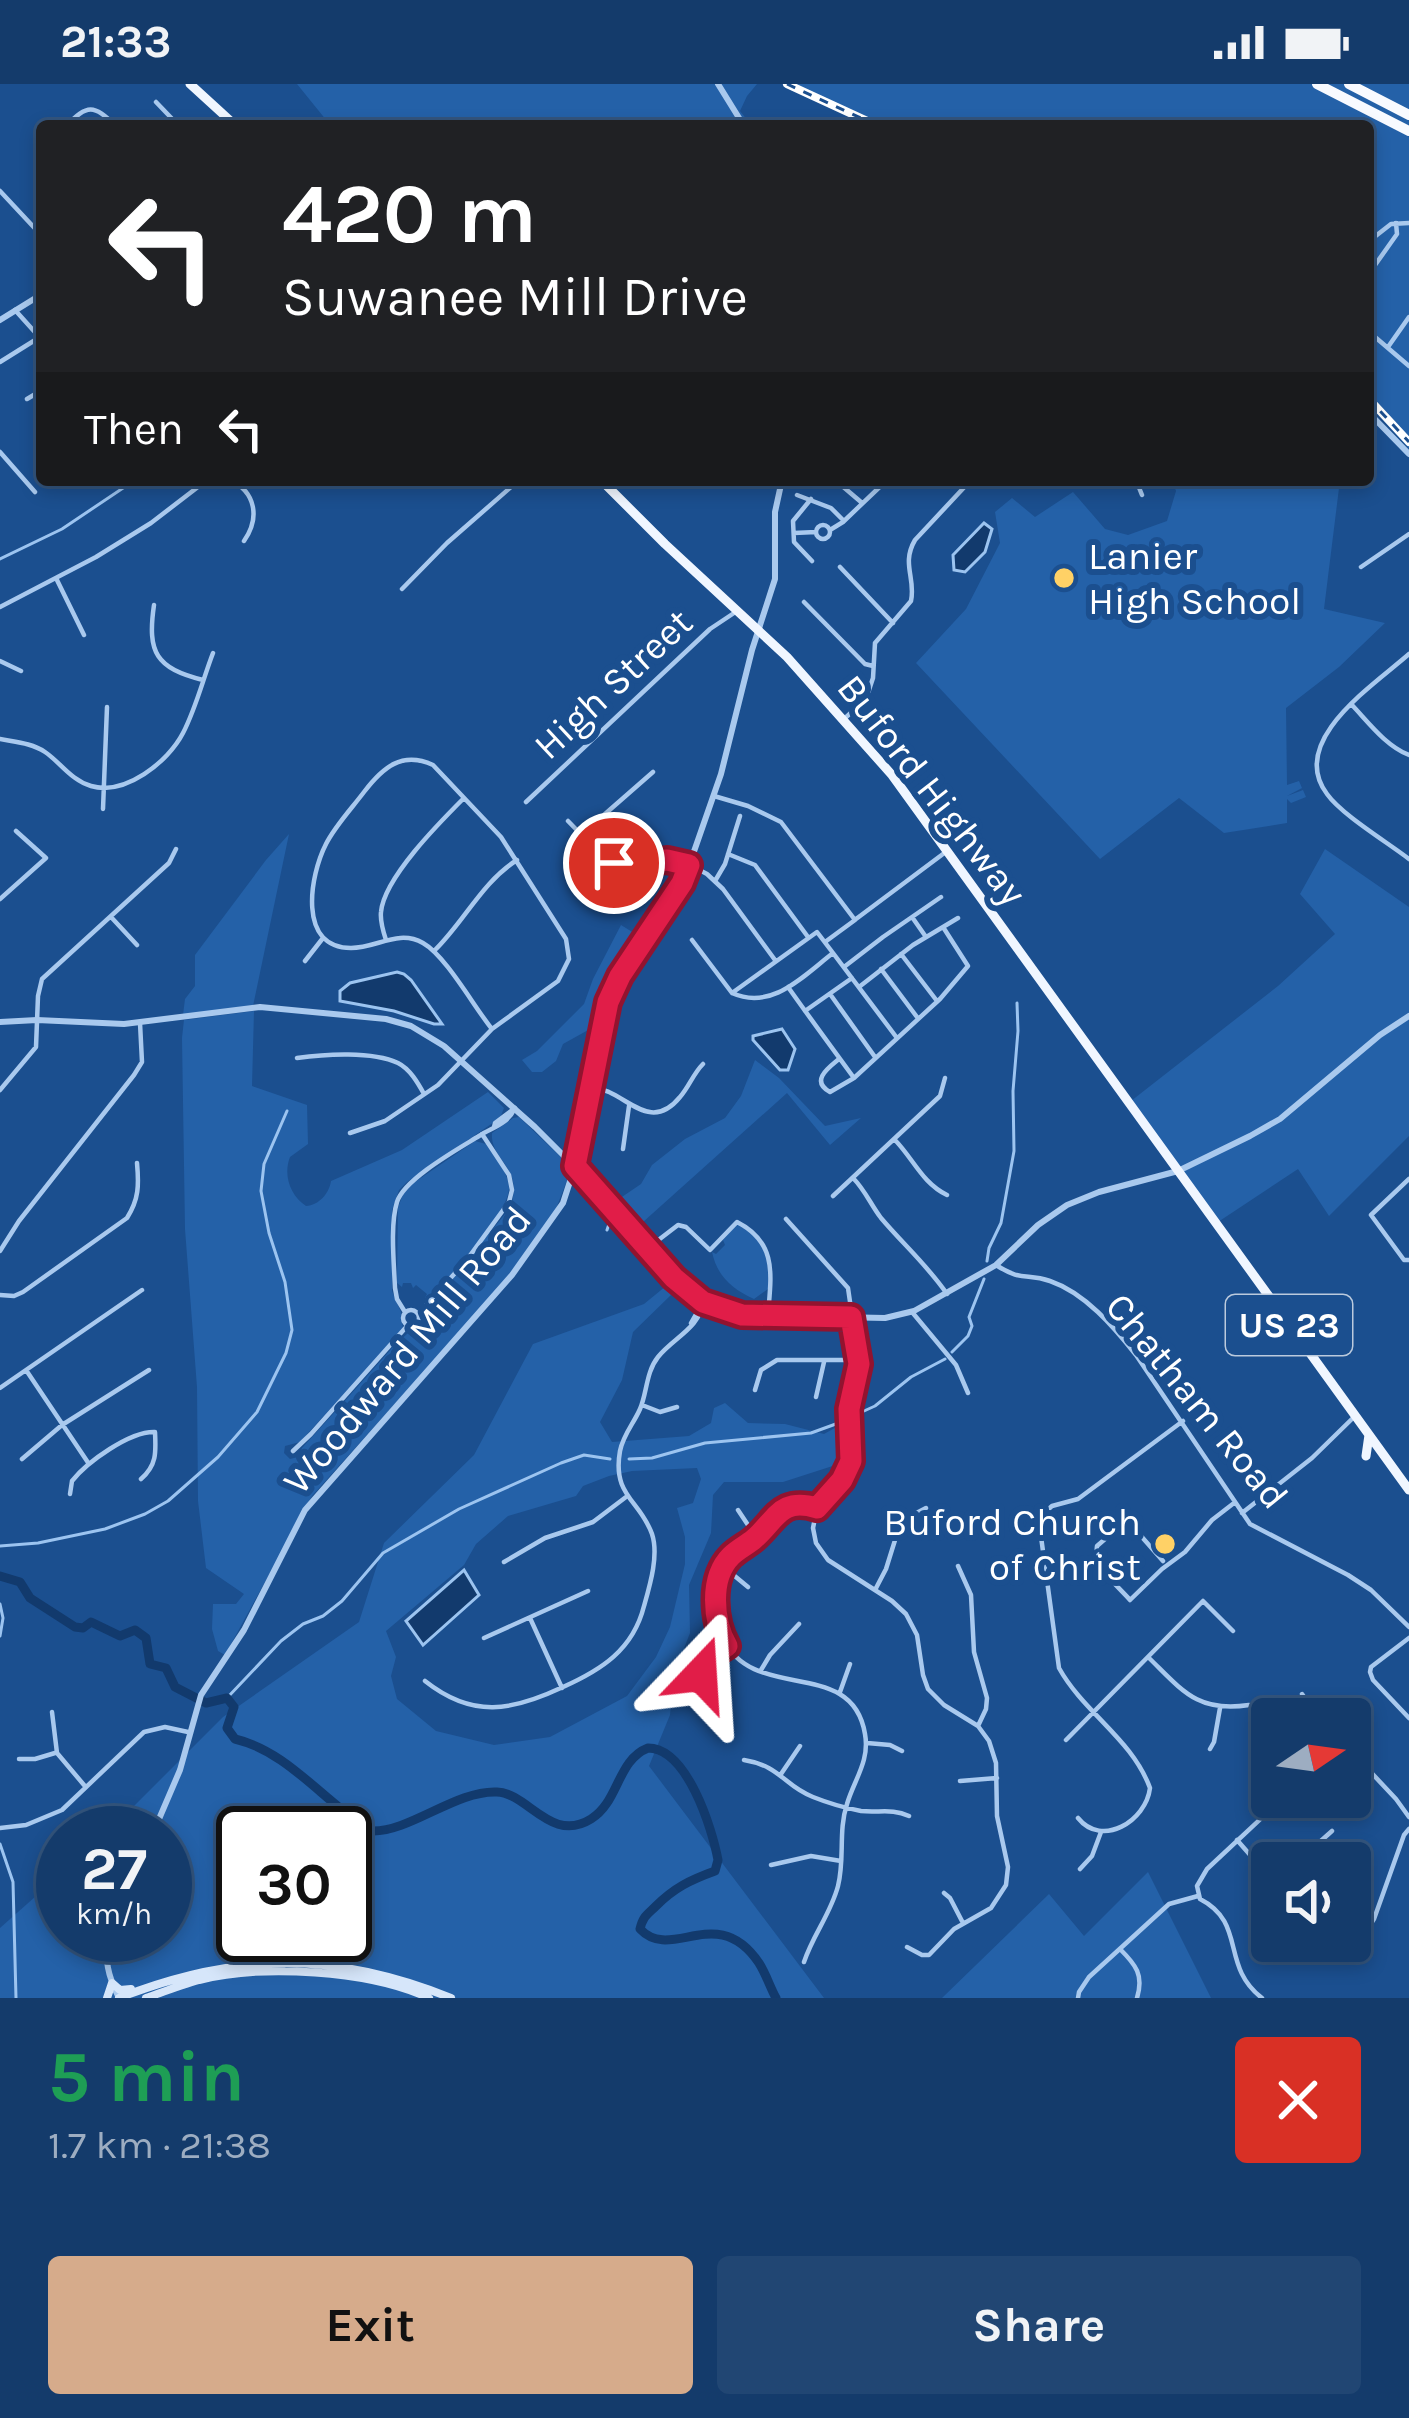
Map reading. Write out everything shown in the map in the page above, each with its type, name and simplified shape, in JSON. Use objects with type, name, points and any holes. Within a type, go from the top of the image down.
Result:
[{"type":"highway","points":[[1317,84],[1409,131]]},
{"type":"highway","points":[[1349,84],[1409,115]]},
{"type":"main road","points":[[190,84],[229,120]]},
{"type":"main road","name":"Buford Highway","points":[[607,486],[758,629],[892,775],[1178,1171]]},
{"type":"main road","name":"US 23","points":[[1178,1171],[1355,1416],[1405,1475],[1409,1490]]},
{"type":"main road","points":[[1366,1456],[1370,1435]]},
{"type":"main road","points":[[107,1998],[112,1983],[126,1990],[251,1963],[356,1968],[452,1998]]},
{"type":"main road","points":[[146,1998],[201,1979],[252,1972],[355,1977],[429,1998]]},
{"type":"main road","points":[[119,1998],[161,1982]]},
{"type":"street","points":[[718,84],[739,120]]},
{"type":"street","points":[[156,102],[173,120]]},
{"type":"street","points":[[72,120],[91,108],[110,120]]},
{"type":"street","points":[[0,191],[36,230]]},
{"type":"street","points":[[1374,237],[1396,223],[1409,223]]},
{"type":"street","points":[[1374,266],[1397,233],[1396,223]]},
{"type":"street","points":[[0,320],[36,298]]},
{"type":"street","points":[[15,310],[36,333]]},
{"type":"street","points":[[1388,347],[1409,317]]},
{"type":"street","points":[[1374,336],[1409,365]]},
{"type":"street","points":[[0,362],[36,341]]},
{"type":"street","points":[[27,399],[36,394]]},
{"type":"street","points":[[1374,418],[1409,454]]},
{"type":"street","points":[[0,452],[35,491]]},
{"type":"street","points":[[0,608],[152,523],[200,486]]},
{"type":"street","points":[[242,486],[255,513],[244,541]]},
{"type":"street","points":[[402,589],[512,486]]},
{"type":"street","name":"Woodward Mill Road","points":[[165,1806],[201,1695],[244,1630],[310,1502],[512,1275],[556,1216],[569,1189],[612,990],[682,883],[714,796],[775,579],[781,486]]},
{"type":"street","points":[[842,486],[862,504]]},
{"type":"street","points":[[794,533],[816,532],[823,525],[830,530],[881,486]]},
{"type":"street","points":[[844,719],[865,701],[873,678],[875,643],[911,601],[914,592],[908,560],[915,540],[965,486]]},
{"type":"street","points":[[1138,486],[1142,495]]},
{"type":"street","points":[[797,495],[831,508],[844,521]]},
{"type":"street","points":[[811,500],[794,518],[794,542],[812,561]]},
{"type":"street","points":[[1361,567],[1409,534]]},
{"type":"street","points":[[840,568],[892,623]]},
{"type":"street","points":[[56,578],[84,635]]},
{"type":"street","points":[[804,602],[865,664],[873,666]]},
{"type":"street","points":[[154,605],[155,653],[160,661],[176,674],[202,680]]},
{"type":"street","name":"High Street","points":[[526,802],[710,629],[739,610]]},
{"type":"street","points":[[0,739],[45,752],[78,780],[94,787],[126,784],[140,778],[181,738],[213,653]]},
{"type":"street","points":[[1409,653],[1323,736],[1315,758],[1317,778],[1329,798],[1409,859]]},
{"type":"street","points":[[0,661],[21,671]]},
{"type":"street","points":[[1352,705],[1402,754],[1409,755]]},
{"type":"street","points":[[103,809],[107,707]]},
{"type":"street","points":[[350,1133],[385,1121],[437,1085],[492,1029],[558,981],[569,958],[566,939],[501,837],[433,765],[419,759],[396,760],[378,773],[325,845],[310,901],[314,921],[323,938],[338,946],[419,940],[434,951],[492,1029]]},
{"type":"street","points":[[581,836],[652,772]]},
{"type":"street","points":[[714,796],[782,822],[855,920]]},
{"type":"street","points":[[386,940],[380,915],[386,894],[430,832],[464,798]]},
{"type":"street","points":[[715,880],[740,816]]},
{"type":"street","points":[[568,821],[602,858],[614,863],[667,860],[689,865],[715,880],[775,960]]},
{"type":"street","points":[[0,899],[46,858],[16,831]]},
{"type":"street","points":[[0,1090],[36,1047],[42,980],[170,862],[176,849]]},
{"type":"street","points":[[825,942],[947,851]]},
{"type":"street","points":[[728,854],[755,865],[808,938]]},
{"type":"street","points":[[434,951],[467,916],[495,874],[517,860]]},
{"type":"street","points":[[844,968],[941,897]]},
{"type":"street","points":[[912,916],[926,937]]},
{"type":"street","points":[[111,917],[137,945]]},
{"type":"street","points":[[859,987],[901,953],[958,918]]},
{"type":"street","points":[[839,1059],[822,1073],[820,1082],[830,1092],[854,1078],[968,967],[943,927]]},
{"type":"street","points":[[732,993],[817,932],[897,1038]]},
{"type":"street","points":[[304,961],[323,938]]},
{"type":"street","points":[[692,940],[732,993],[756,1000],[788,987],[833,953]]},
{"type":"street","points":[[901,953],[937,1001]]},
{"type":"street","points":[[881,969],[918,1018]]},
{"type":"street","points":[[805,1011],[852,977]]},
{"type":"street","points":[[788,987],[854,1078]]},
{"type":"street","points":[[830,994],[876,1058]]},
{"type":"street","points":[[0,1022],[140,1023],[260,1007],[386,1019],[411,1026],[461,1061],[514,1108],[575,1166],[683,1288],[703,1302],[734,1314],[885,1318],[912,1312],[996,1264],[1067,1205],[1178,1171],[1280,1119],[1409,1016]]},
{"type":"street","points":[[0,1251],[142,1062],[140,1023]]},
{"type":"street","points":[[297,1058],[333,1054],[398,1063],[424,1094]]},
{"type":"street","points":[[590,1088],[608,1091],[644,1112],[659,1111],[674,1104],[703,1064]]},
{"type":"street","points":[[833,1196],[940,1096],[945,1078]]},
{"type":"street","points":[[623,1149],[629,1106]]},
{"type":"street","points":[[408,1325],[395,1288],[399,1197],[410,1182],[494,1127],[514,1108]]},
{"type":"street","points":[[292,1451],[408,1325],[417,1323],[418,1314],[466,1261],[509,1202],[509,1175],[482,1134]]},
{"type":"street","points":[[894,1139],[926,1182],[947,1195]]},
{"type":"street","points":[[0,1295],[23,1292],[127,1218],[137,1202],[137,1163]]},
{"type":"street","points":[[853,1178],[877,1214],[946,1294]]},
{"type":"street","points":[[1409,1179],[1371,1215],[1404,1260],[1409,1260]]},
{"type":"street","points":[[786,1219],[846,1285],[858,1360],[849,1409],[850,1465],[817,1508],[813,1531],[823,1555],[899,1607],[914,1625],[931,1692],[978,1726],[994,1752],[1007,1881],[994,1905],[946,1935],[927,1956],[907,1947]]},
{"type":"street","points":[[648,1248],[678,1225],[686,1226],[710,1250],[737,1222],[748,1227],[767,1250],[770,1263],[768,1315]]},
{"type":"street","name":"Chatham Road","points":[[996,1264],[1021,1278],[1059,1285],[1088,1305],[1119,1334],[1256,1528],[1348,1575],[1409,1627]]},
{"type":"street","points":[[0,1388],[142,1291]]},
{"type":"street","points":[[425,1681],[458,1701],[495,1708],[525,1704],[591,1675],[628,1641],[640,1621],[654,1543],[646,1522],[626,1497],[620,1450],[642,1405],[655,1361],[691,1324],[703,1302]]},
{"type":"street","points":[[405,1312],[411,1309],[418,1314]]},
{"type":"street","points":[[912,1312],[956,1365],[968,1393]]},
{"type":"street","points":[[816,1397],[824,1360]]},
{"type":"street","points":[[755,1390],[761,1370],[772,1362],[858,1360]]},
{"type":"street","points":[[26,1370],[89,1464]]},
{"type":"street","points":[[22,1459],[62,1425],[149,1370]]},
{"type":"street","points":[[642,1405],[660,1412],[677,1407]]},
{"type":"street","points":[[1242,1513],[1312,1458],[1355,1416]]},
{"type":"street","points":[[1078,1818],[1085,1827],[1102,1832],[1119,1830],[1144,1807],[1150,1788],[1138,1761],[1069,1687],[1059,1668],[1039,1522],[1052,1506],[1078,1498],[1183,1420]]},
{"type":"street","points":[[70,1494],[71,1481],[89,1464],[131,1437],[155,1432],[152,1470],[141,1479]]},
{"type":"street","points":[[504,1562],[542,1540],[593,1522],[626,1497]]},
{"type":"street","points":[[1163,1565],[1127,1520],[1096,1546],[1097,1562],[1130,1600],[1234,1503]]},
{"type":"street","points":[[804,1961],[833,1902],[846,1807],[863,1766],[866,1743],[860,1718],[838,1693],[815,1683],[784,1681],[741,1661],[727,1646],[715,1612],[723,1567],[730,1556],[783,1509],[817,1508]]},
{"type":"street","points":[[875,1590],[902,1521],[926,1508]]},
{"type":"street","points":[[738,1510],[756,1537]]},
{"type":"street","points":[[958,1566],[971,1595],[974,1652],[987,1697],[978,1726]]},
{"type":"street","points":[[723,1567],[748,1587]]},
{"type":"street","points":[[484,1639],[587,1592]]},
{"type":"street","points":[[1066,1740],[1203,1601],[1233,1631]]},
{"type":"street","points":[[530,1618],[562,1688]]},
{"type":"street","points":[[760,1672],[800,1624]]},
{"type":"street","points":[[1409,1638],[1370,1672],[1409,1718]]},
{"type":"street","points":[[705,1691],[701,1674],[706,1661],[727,1646]]},
{"type":"street","points":[[1148,1657],[1190,1698],[1220,1708],[1249,1705]]},
{"type":"street","points":[[838,1693],[850,1664]]},
{"type":"street","points":[[1301,1694],[1304,1698]]},
{"type":"street","points":[[1400,1708],[1409,1701]]},
{"type":"street","points":[[1210,1748],[1220,1708]]},
{"type":"street","points":[[52,1712],[57,1753],[86,1787]]},
{"type":"street","points":[[0,1828],[26,1825],[62,1810],[144,1732],[166,1727],[188,1732]]},
{"type":"street","points":[[866,1743],[902,1750]]},
{"type":"street","points":[[782,1774],[800,1746]]},
{"type":"street","points":[[19,1759],[57,1753]]},
{"type":"street","points":[[744,1760],[782,1774],[805,1794],[846,1807],[910,1816]]},
{"type":"street","points":[[1371,1772],[1409,1817]]},
{"type":"street","points":[[960,1780],[997,1778]]},
{"type":"street","points":[[1198,1896],[1202,1874],[1261,1818]]},
{"type":"street","points":[[1371,1924],[1409,1829]]},
{"type":"street","points":[[1320,1842],[1332,1831]]},
{"type":"street","points":[[1080,1869],[1092,1856],[1102,1832]]},
{"type":"street","points":[[1237,1840],[1251,1855]]},
{"type":"street","points":[[771,1865],[808,1856],[841,1862]]},
{"type":"street","points":[[944,1893],[963,1923]]},
{"type":"street","points":[[1078,1998],[1089,1977],[1169,1904],[1198,1896],[1223,1917],[1239,1971],[1262,1998]]},
{"type":"street","points":[[1120,1949],[1140,1976],[1137,1998]]},
{"type":"street","points":[[109,1962],[119,1998]]},
{"type":"shaded area","points":[[297,84],[757,84],[740,111],[747,120],[326,120]]},
{"type":"shaded area","points":[[790,84],[1409,84],[1409,449],[1374,410],[1374,120],[859,120]]},
{"type":"shaded area","points":[[1174,486],[1339,486],[1324,609],[1385,623],[1286,708],[1287,785],[1299,781],[1302,788],[1287,796],[1303,790],[1306,797],[1291,803],[1287,799],[1287,823],[1224,833],[1179,798],[1100,859],[916,663],[966,609],[1000,543],[995,512],[1012,498],[1035,517],[1073,492],[1105,529],[1128,535],[1167,521]]},
{"type":"shaded area","points":[[984,523],[992,529],[985,552],[965,572],[954,570],[953,555]]},
{"type":"shaded area","points":[[289,834],[253,1006],[183,1015],[185,999],[195,986],[195,955]]},
{"type":"shaded area","points":[[1325,849],[1409,907],[1409,1136],[1329,1216],[1298,1169],[1218,1222],[1131,1101],[1278,986],[1335,934],[1300,894]]},
{"type":"shaded area","points":[[621,925],[642,938],[610,988],[599,1024],[563,1044],[556,1061],[542,1072],[532,1072],[522,1060],[584,1004]]},
{"type":"shaded area","points":[[397,972],[411,980],[442,1024],[340,1001],[340,991],[350,983]]},
{"type":"shaded area","points":[[254,1011],[252,1086],[307,1105],[308,1144],[290,1157],[287,1171],[292,1190],[306,1206],[323,1198],[331,1181],[402,1150],[488,1092],[504,1108],[500,1118],[399,1190],[392,1210],[392,1291],[403,1329],[300,1442],[285,1446],[290,1459],[298,1457],[414,1327],[510,1208],[513,1183],[492,1133],[519,1117],[571,1170],[554,1214],[498,1289],[312,1496],[225,1655],[218,1651],[212,1629],[213,1604],[236,1604],[244,1594],[206,1568],[198,1501],[182,1038],[184,1020]]},
{"type":"shaded area","points":[[782,1029],[795,1049],[788,1070],[780,1070],[753,1040],[753,1036]]},
{"type":"shaded area","points":[[755,1060],[825,1126],[861,1118],[830,1145],[787,1093],[633,1231],[608,1203],[641,1184],[652,1165],[685,1139],[725,1118],[741,1096]]},
{"type":"shaded area","points":[[475,1141],[486,1144],[503,1170],[507,1198],[477,1244],[431,1298],[425,1298],[427,1294],[416,1285],[397,1283],[398,1208],[412,1184]]},
{"type":"shaded area","points":[[737,1224],[760,1242],[766,1259],[768,1289],[754,1299],[727,1281],[712,1252],[716,1254],[725,1245],[723,1240]]},
{"type":"shaded area","points":[[666,1286],[671,1295],[633,1332],[622,1380],[600,1422],[612,1442],[689,1436],[711,1423],[714,1408],[725,1403],[748,1423],[785,1424],[824,1434],[842,1424],[845,1462],[783,1482],[724,1482],[713,1495],[711,1533],[689,1585],[690,1633],[674,1674],[670,1715],[649,1766],[824,1998],[0,1998],[0,1928],[36,1896],[36,1962],[192,1962],[192,1806],[134,1806],[223,1717],[359,1622],[384,1543],[474,1455],[533,1344],[644,1304]],"holes":[[[697,1468],[701,1479],[693,1503],[677,1508],[685,1537],[685,1564],[670,1627],[656,1657],[627,1696],[550,1737],[494,1745],[436,1731],[397,1699],[391,1676],[396,1657],[386,1631],[464,1565],[476,1544],[508,1516],[576,1496],[583,1486],[632,1471]]]},
{"type":"shaded area","points":[[464,1570],[479,1595],[423,1645],[406,1621]]},
{"type":"shaded area","points":[[1148,1872],[1211,1998],[942,1998],[1049,1894],[1084,1936]]},
{"type":"waterway","points":[[0,559],[62,529],[126,486]]},
{"type":"waterway","points":[[987,1261],[1001,1223],[1014,1151],[1017,1003]]},
{"type":"waterway","points":[[0,1546],[105,1529],[145,1514],[168,1501],[218,1457],[257,1412],[292,1330],[285,1282],[261,1191],[264,1164],[287,1111]]},
{"type":"waterway","points":[[608,1190],[614,1199]]},
{"type":"waterway","points":[[607,1230],[612,1215]]},
{"type":"waterway","points":[[952,1352],[968,1336],[969,1317],[984,1279]]},
{"type":"waterway","points":[[853,1416],[945,1359]]},
{"type":"waterway","points":[[629,1459],[652,1458],[705,1443],[811,1433],[844,1421]]},
{"type":"waterway","points":[[227,1698],[281,1641],[342,1601],[383,1553],[459,1509],[561,1463],[584,1455],[610,1459]]},
{"type":"waterway","points":[[0,1576],[20,1582],[30,1598],[75,1627],[91,1622],[120,1636],[135,1630],[146,1638],[150,1664],[166,1668],[175,1687],[206,1703],[227,1698],[234,1707],[227,1728],[235,1739],[273,1755],[372,1831],[402,1825],[466,1797],[497,1792],[552,1822],[577,1825],[600,1812],[638,1754],[648,1748],[662,1751],[675,1761],[695,1792],[718,1860],[715,1871],[663,1900],[640,1929],[666,1940],[727,1936],[759,1963],[776,1998]]},
{"type":"waterway","points":[[0,1604],[0,1636]]},
{"type":"waterway","points":[[0,1844],[13,1882],[16,1998]]},
{"type":"railway","points":[[787,84],[865,120]]},
{"type":"railway","points":[[1374,404],[1409,442]]},
{"type":"place","name":"Lanier High School","points":[[1064,578]]},
{"type":"place","name":"Buford Church of Christ","points":[[1165,1544]]},
{"type":"route","points":[[614,863],[667,860],[689,865],[612,990],[575,1166],[693,1296],[742,1315],[851,1317],[858,1360],[849,1409],[847,1473],[817,1508],[799,1505],[779,1511],[726,1562],[715,1612],[727,1646],[707,1659],[701,1674]]}]
